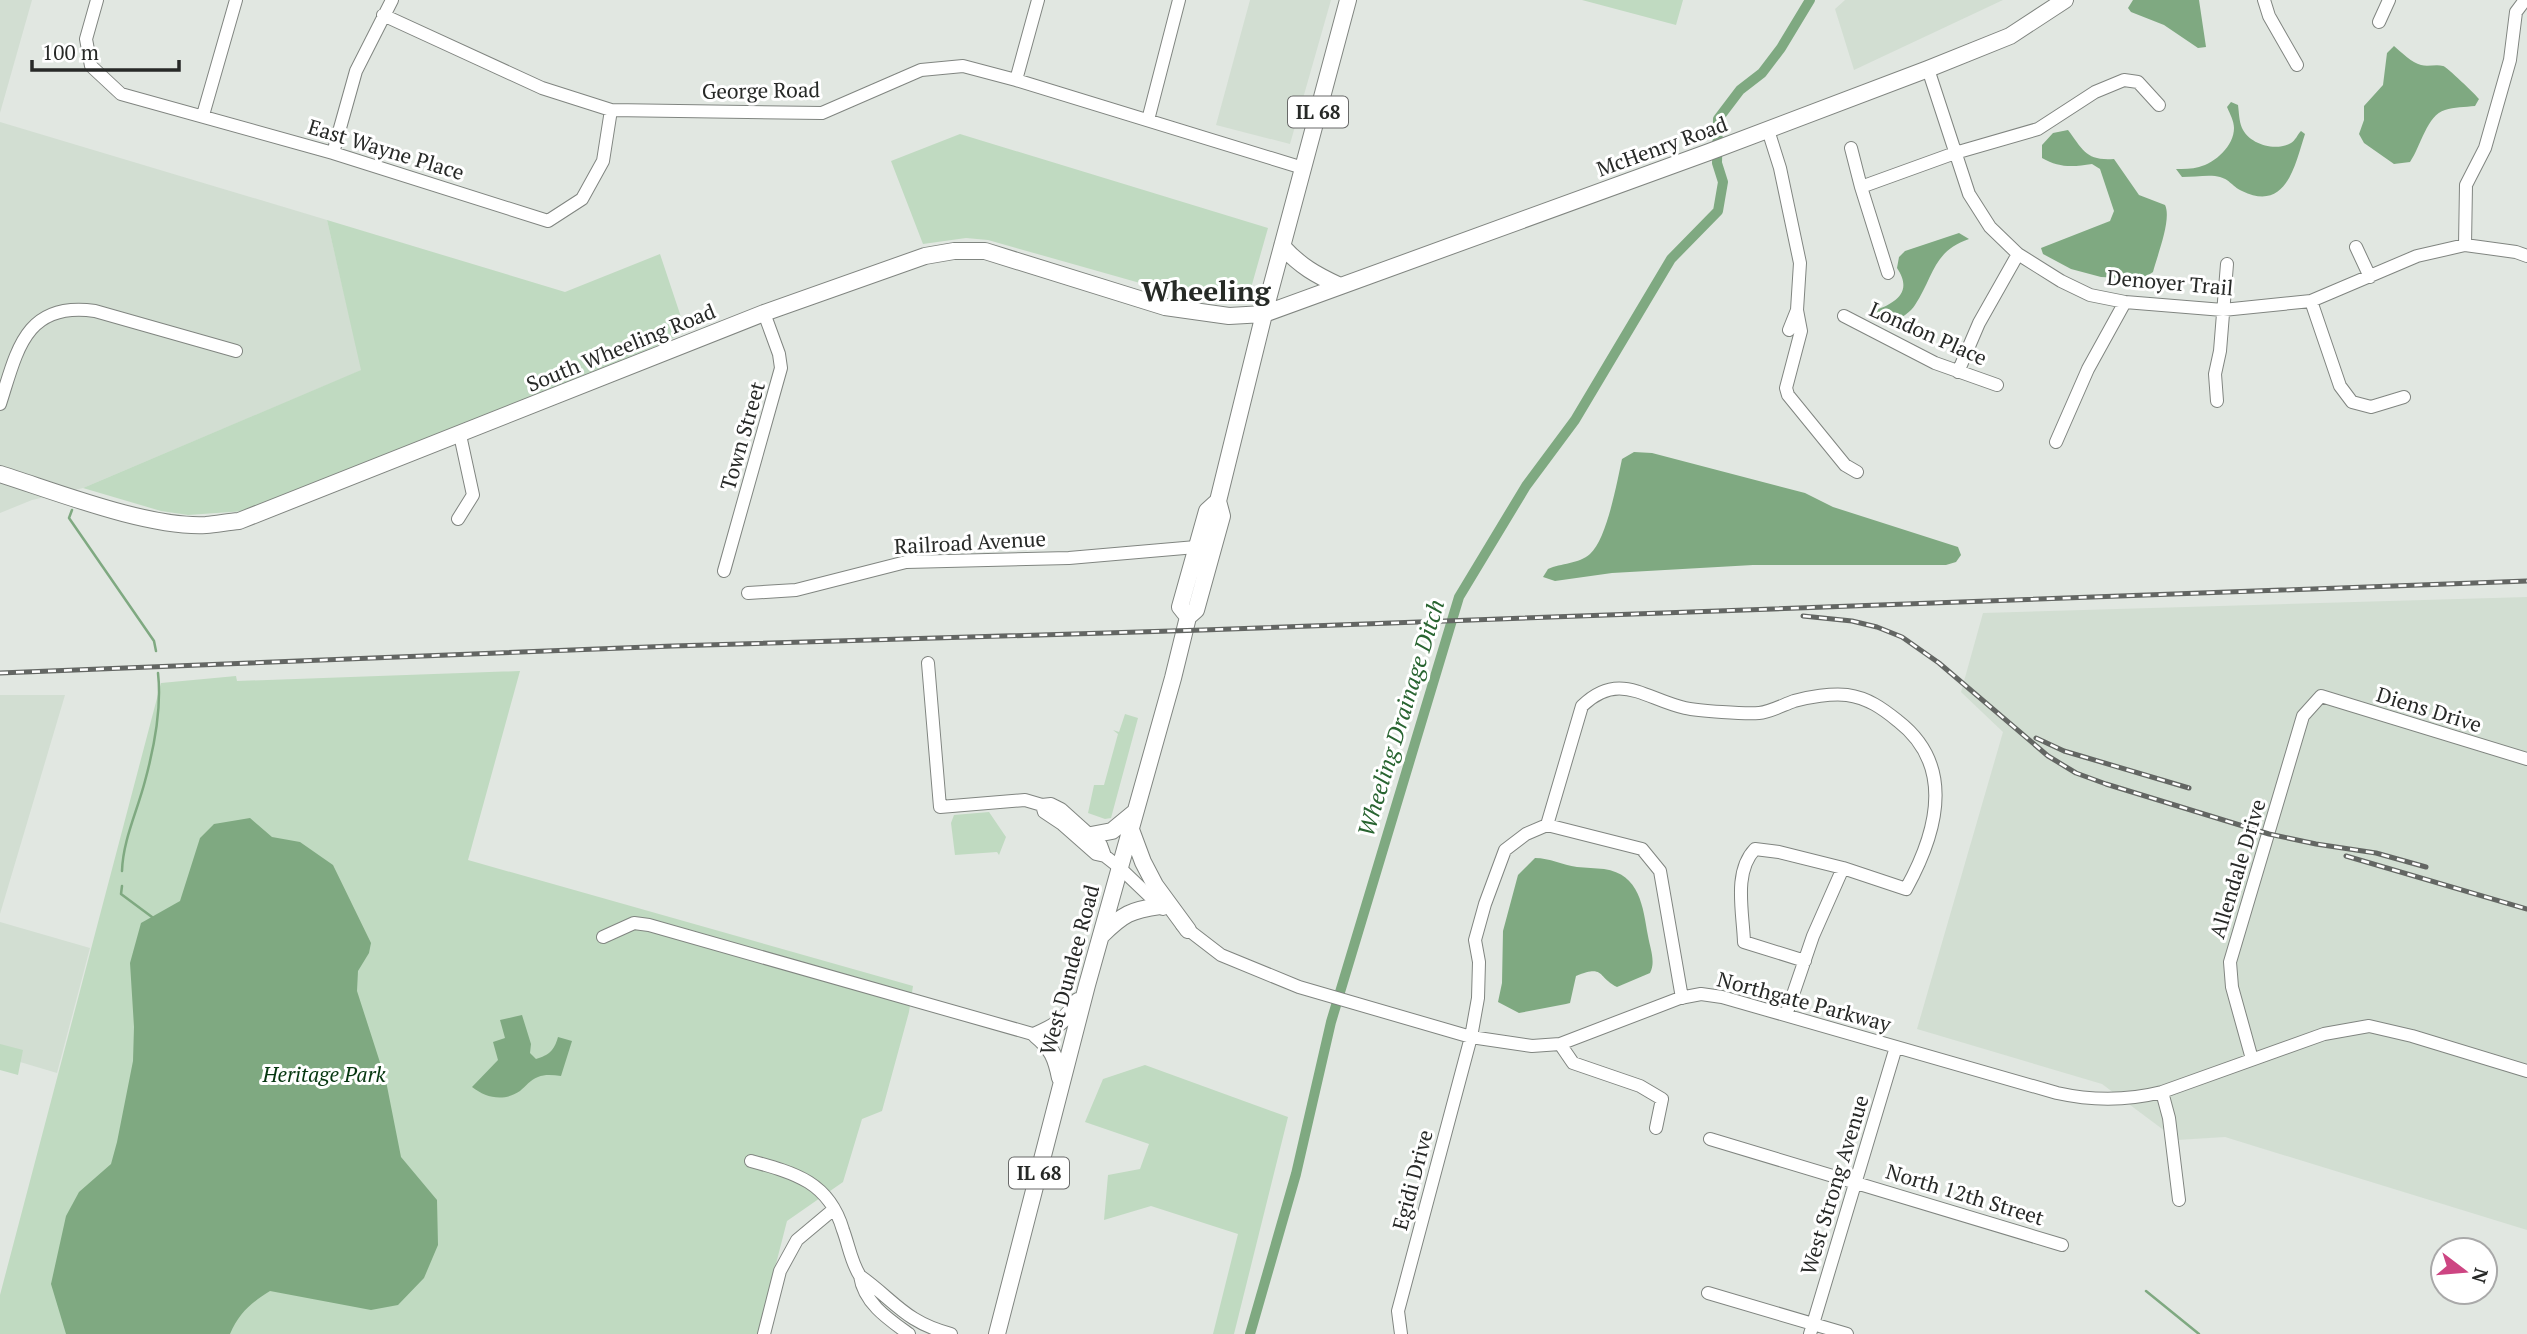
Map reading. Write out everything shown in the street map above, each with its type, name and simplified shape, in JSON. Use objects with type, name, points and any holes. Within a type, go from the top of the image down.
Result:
[{"type":"main road","name":"West Dundee Road","points":[[998,1334],[1119,867],[1188,617],[1196,610],[1222,516],[1218,501],[1264,314],[1348,0]]},
{"type":"main road","name":"McHenry Road","points":[[1264,314],[1737,142],[1928,69],[2010,36],[2065,0]]},
{"type":"main road","points":[[1282,246],[1310,273],[1340,286]]},
{"type":"main road","name":"South Wheeling Road","points":[[0,474],[126,512],[171,522],[205,525],[239,521],[764,313],[925,256],[954,251],[985,251],[1165,307],[1229,316],[1264,314]]},
{"type":"main road","name":"West Dundee Road","points":[[1188,617],[1180,608],[1207,511],[1218,501]]},
{"type":"main road","points":[[1091,835],[1111,831],[1133,820],[1143,862],[1188,930]]},
{"type":"main road","points":[[1101,936],[1121,916],[1138,909],[1160,906]]},
{"type":"main road","points":[[1061,1084],[1056,1057],[1048,1045],[1036,1035],[1059,1024],[1072,1013],[1087,985]]},
{"type":"street","name":"East Wayne Place","points":[[97,0],[86,39],[91,66],[121,94],[333,153],[548,221],[582,199],[603,161],[611,110]]},
{"type":"street","points":[[203,115],[236,0]]},
{"type":"street","points":[[333,153],[356,71],[392,0]]},
{"type":"street","points":[[1016,80],[1038,0]]},
{"type":"street","points":[[1148,120],[1179,0]]},
{"type":"street","points":[[2264,0],[2269,16],[2297,65]]},
{"type":"street","points":[[2379,22],[2389,0]]},
{"type":"street","points":[[2465,245],[2466,185],[2485,148],[2510,60],[2516,12],[2525,0]]},
{"type":"street","name":"George Road","points":[[383,15],[542,88],[611,110],[822,113],[920,70],[962,66],[1303,168]]},
{"type":"street","name":"Denoyer Trail","points":[[1928,69],[1969,194],[1990,227],[2018,254],[2061,281],[2090,295],[2125,302],[2224,310],[2311,301],[2417,256],[2465,245],[2527,256]]},
{"type":"street","points":[[1861,187],[1955,153],[2038,129],[2095,92],[2124,80],[2138,82],[2159,105]]},
{"type":"street","points":[[1768,130],[1780,168],[1800,263],[1797,310],[1801,331],[1787,385],[1788,395],[1845,465],[1857,472]]},
{"type":"street","points":[[1852,148],[1861,187],[1888,273]]},
{"type":"street","points":[[2356,247],[2370,277]]},
{"type":"street","points":[[1958,372],[1979,323],[2018,254]]},
{"type":"street","points":[[2217,401],[2215,374],[2227,264]]},
{"type":"street","points":[[2311,301],[2340,386],[2352,402],[2371,407],[2404,397]]},
{"type":"street","points":[[2056,442],[2088,369],[2125,302]]},
{"type":"street","points":[[0,404],[20,344],[31,328],[50,315],[73,308],[96,311],[236,351]]},
{"type":"street","points":[[1788,330],[1797,310]]},
{"type":"street","name":"Town Street","points":[[724,571],[779,382],[779,354],[764,313]]},
{"type":"street","name":"London Place","points":[[1844,316],[1935,363],[1997,385]]},
{"type":"street","points":[[458,519],[473,495],[460,435]]},
{"type":"street","name":"Railroad Avenue","points":[[748,593],[796,590],[906,562],[1069,558],[1196,547]]},
{"type":"street","name":"Northgate Parkway","points":[[928,663],[940,807],[1025,800],[1042,805],[1051,804],[1061,808],[1091,835],[1101,845],[1105,856]]},
{"type":"street","points":[[1547,825],[1582,706],[1595,694],[1625,687],[1685,709],[1760,713],[1799,700],[1845,695],[1875,702],[1912,732],[1931,760],[1936,788],[1935,816],[1921,862],[1906,888],[1843,868],[1779,852],[1755,849],[1747,858],[1742,873],[1744,942],[1805,961]]},
{"type":"street","name":"Diens Drive","points":[[2321,696],[2527,759]]},
{"type":"street","name":"Allendale Drive","points":[[2252,1059],[2232,987],[2230,962],[2303,716],[2321,696]]},
{"type":"street","name":"Northgate Parkway","points":[[1042,805],[1044,812],[1096,854],[1105,856],[1119,867],[1160,906],[1220,955],[1298,987],[1471,1037],[1532,1046],[1560,1044],[1682,998],[1701,994],[1722,997],[2080,1098],[2100,1101],[2162,1093],[2324,1034],[2369,1026],[2527,1070]]},
{"type":"street","points":[[1471,1037],[1478,998],[1479,962],[1475,940],[1489,893],[1505,850],[1525,834],[1547,825],[1642,849],[1660,872],[1682,998]]},
{"type":"street","points":[[1786,1015],[1843,868]]},
{"type":"street","points":[[603,937],[634,923],[649,925],[1036,1035]]},
{"type":"street","name":"Egidi Drive","points":[[1401,1334],[1398,1311],[1471,1037]]},
{"type":"street","points":[[1560,1044],[1573,1063],[1640,1086],[1662,1099],[1656,1128]]},
{"type":"street","name":"West Strong Avenue","points":[[1811,1329],[1896,1047]]},
{"type":"street","points":[[2162,1093],[2169,1118],[2179,1200]]},
{"type":"street","name":"North 12th Street","points":[[1710,1139],[2062,1245]]},
{"type":"street","points":[[751,1161],[803,1178],[821,1190],[842,1226],[854,1267],[860,1276],[910,1318],[951,1334]]},
{"type":"street","points":[[764,1334],[780,1271],[797,1240],[834,1209]]},
{"type":"street","points":[[860,1276],[862,1290],[876,1307],[909,1334]]},
{"type":"street","points":[[1708,1293],[1811,1329],[1847,1334]]},
{"type":"shaded area","points":[[0,0],[32,0],[0,113]]},
{"type":"shaded area","points":[[1250,0],[1331,0],[1290,144],[1216,125]]},
{"type":"shaded area","points":[[1845,0],[2003,0],[1854,70],[1835,9]]},
{"type":"shaded area","points":[[2133,0],[2199,0],[2206,47],[2198,48],[2164,25],[2131,12],[2128,8]]},
{"type":"shaded area","points":[[2394,46],[2418,64],[2445,67],[2479,99],[2475,106],[2452,108],[2439,113],[2429,124],[2410,162],[2394,164],[2364,143],[2359,134],[2364,120],[2364,106],[2383,85],[2387,53]]},
{"type":"shaded area","points":[[2231,102],[2238,105],[2245,134],[2256,142],[2285,146],[2301,131],[2305,134],[2287,182],[2279,191],[2269,196],[2257,196],[2242,191],[2220,177],[2182,177],[2176,169],[2205,165],[2217,158],[2227,147],[2234,128],[2227,107]]},
{"type":"shaded area","points":[[0,122],[327,220],[362,370],[83,488],[32,500],[0,513]]},
{"type":"shaded area","points":[[2068,130],[2086,153],[2097,158],[2114,159],[2139,195],[2165,205],[2167,219],[2153,272],[2142,279],[2101,277],[2071,269],[2043,254],[2041,248],[2110,221],[2114,211],[2100,169],[2092,164],[2060,165],[2042,158],[2042,145],[2053,133]]},
{"type":"shaded area","points":[[1959,233],[1969,239],[1948,250],[1941,258],[1911,310],[1895,323],[1873,316],[1873,311],[1894,301],[1902,291],[1902,277],[1897,268],[1899,257],[1905,251]]},
{"type":"shaded area","points":[[1634,452],[1652,453],[1805,493],[1833,507],[1958,547],[1961,555],[1956,562],[1946,565],[1753,565],[1612,573],[1555,581],[1543,577],[1548,569],[1581,560],[1596,547],[1610,509],[1622,459]]},
{"type":"shaded area","points":[[2527,597],[2527,1230],[2225,1137],[2177,1140],[2102,1084],[1917,1029],[2003,732],[1961,692],[1983,613]]},
{"type":"shaded area","points":[[0,695],[65,695],[0,914]]},
{"type":"shaded area","points":[[250,818],[272,837],[300,842],[333,865],[371,943],[369,953],[358,971],[357,991],[386,1081],[401,1157],[437,1200],[438,1245],[424,1278],[398,1305],[371,1310],[270,1291],[246,1309],[230,1334],[66,1334],[51,1284],[66,1216],[79,1192],[111,1164],[117,1142],[133,1061],[130,963],[141,923],[180,901],[200,838],[214,824]]},
{"type":"shaded area","points":[[1535,858],[1577,867],[1604,869],[1625,877],[1638,894],[1641,903],[1652,955],[1650,973],[1617,987],[1600,973],[1585,973],[1576,976],[1570,1003],[1519,1013],[1498,1002],[1502,983],[1503,931],[1518,875]]},
{"type":"shaded area","points":[[0,922],[90,948],[57,1073],[0,1056]]},
{"type":"shaded area","points":[[522,1015],[531,1044],[530,1053],[536,1059],[550,1052],[558,1037],[572,1041],[561,1076],[538,1077],[508,1097],[489,1096],[477,1091],[472,1087],[498,1060],[493,1042],[505,1038],[500,1020]]},
{"type":"green space","points":[[1582,0],[1683,0],[1676,25]]},
{"type":"green space","points":[[960,134],[1268,228],[1249,295],[1232,301],[1200,300],[988,240],[966,238],[923,244],[891,161]]},
{"type":"green space","points":[[327,220],[565,292],[660,254],[686,332],[611,367],[245,511],[188,515],[161,511],[83,488],[361,370]]},
{"type":"green space","name":"Heritage Park","points":[[520,671],[468,860],[913,986],[909,1012],[882,1111],[862,1119],[843,1182],[787,1221],[758,1334],[0,1334],[0,1295],[161,683],[236,676],[237,681]]},
{"type":"green space","points":[[1125,714],[1138,718],[1111,818],[1105,819],[1088,813],[1094,785],[1104,785],[1118,734],[1113,730],[1119,732]]},
{"type":"green space","points":[[989,812],[1006,837],[999,855],[997,852],[955,855],[951,823],[954,815]]},
{"type":"green space","points":[[0,1044],[23,1050],[18,1075],[0,1070]]},
{"type":"green space","points":[[1145,1065],[1288,1117],[1234,1334],[1213,1334],[1238,1234],[1151,1206],[1104,1220],[1108,1175],[1140,1169],[1149,1144],[1085,1122],[1103,1079]]},
{"type":"waterway","name":"Wheeling Drainage Ditch","points":[[1250,1334],[1296,1174],[1331,1022],[1459,597],[1526,486],[1575,420],[1671,259],[1718,211],[1723,182],[1717,163],[1718,119],[1740,90],[1762,73],[1781,48],[1810,0]]},
{"type":"waterway","points":[[72,510],[69,518],[154,641],[156,651]]},
{"type":"waterway","points":[[122,871],[128,837],[154,742],[159,700],[158,673]]},
{"type":"waterway","points":[[122,886],[121,894],[152,917]]},
{"type":"waterway","points":[[2146,1291],[2199,1334]]},
{"type":"railway","points":[[0,673],[673,646],[1203,630],[2527,581]]},
{"type":"railway","points":[[1803,616],[1852,621],[1902,637],[1939,663],[2048,756],[2076,773],[2269,834],[2376,853],[2426,867]]},
{"type":"railway","points":[[2036,738],[2064,751],[2189,788]]},
{"type":"railway","points":[[2346,856],[2527,909]]},
{"type":"district","name":"Wheeling","points":[[1206,291]]}]
